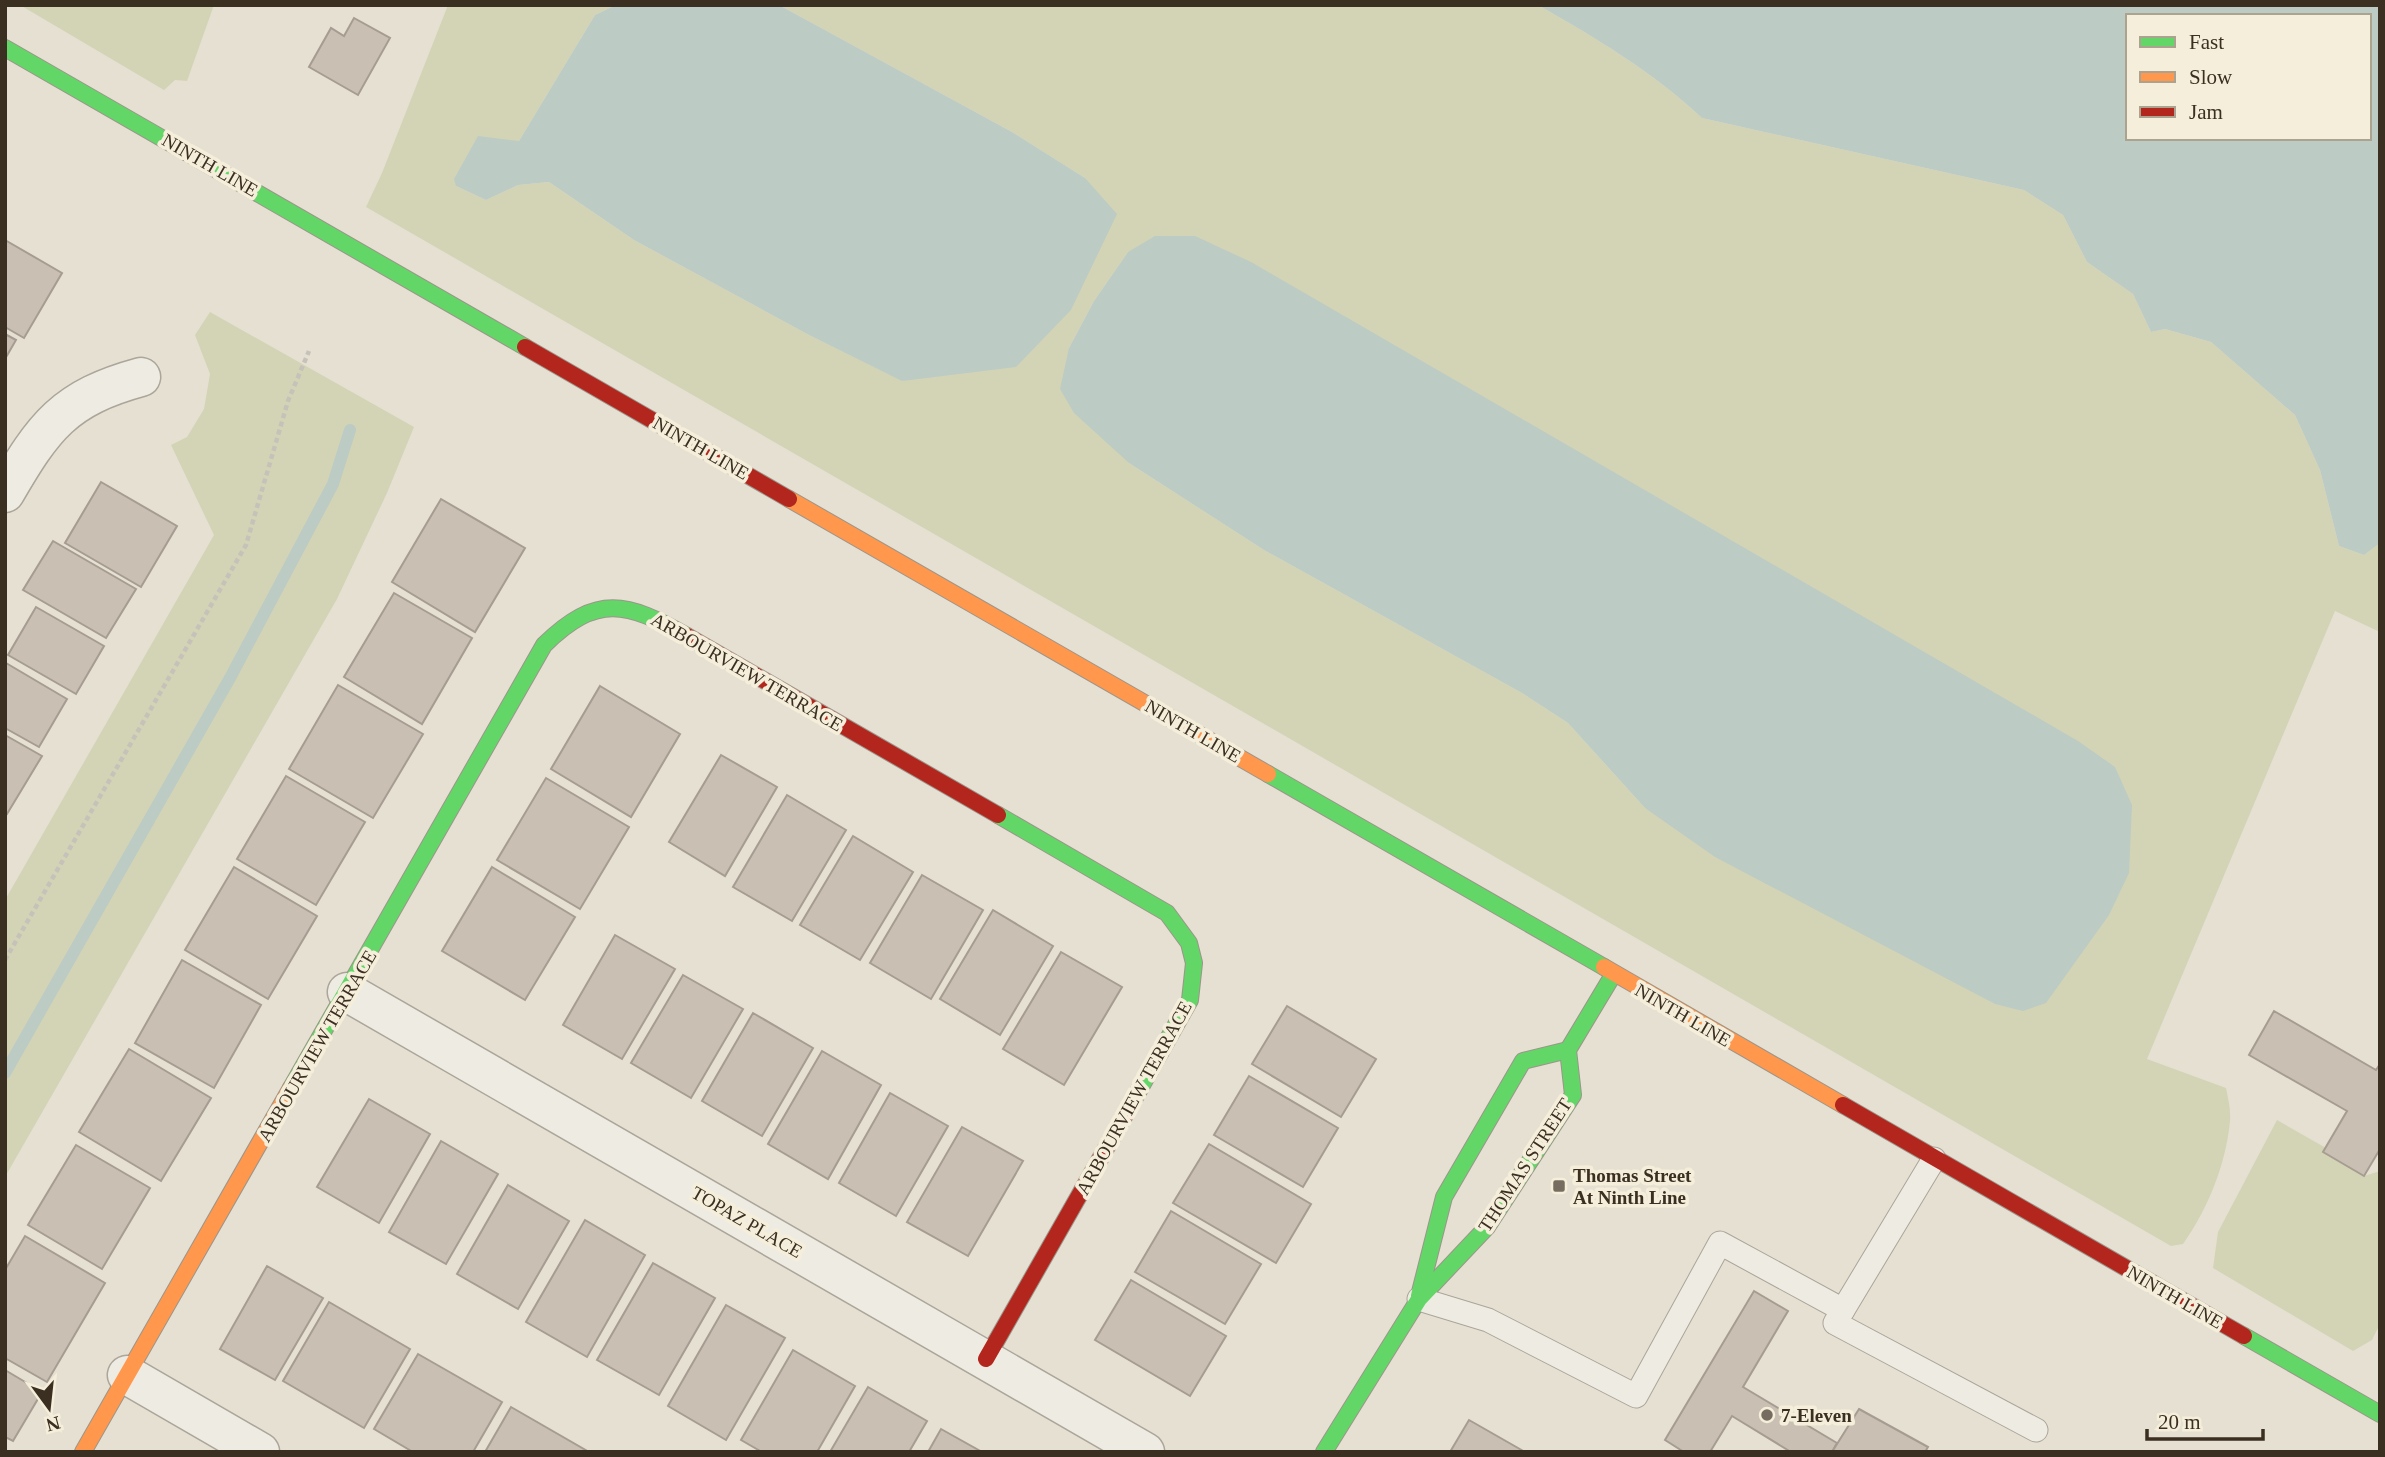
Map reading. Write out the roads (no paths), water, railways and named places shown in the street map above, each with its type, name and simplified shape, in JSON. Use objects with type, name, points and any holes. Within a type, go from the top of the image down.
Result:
[{"type":"street","name":"NINTH LINE","points":[[5,48],[2380,1414]]},
{"type":"street","points":[[5,493],[30,450],[59,416],[86,396],[141,377]]},
{"type":"street","name":"ARBOURVIEW TERRACE","points":[[83,1452],[544,645],[563,625],[587,612],[608,607],[630,608],[653,617],[1167,913],[1185,932],[1193,954],[1195,976],[1190,1000],[986,1359]]},
{"type":"street","points":[[1568,1050],[1613,975]]},
{"type":"street","name":"TOPAZ PLACE","points":[[348,992],[1145,1452]]},
{"type":"street","name":"THOMAS STREET","points":[[1324,1452],[1419,1299],[1487,1227],[1573,1096],[1568,1050],[1523,1061],[1444,1196],[1419,1299]]},
{"type":"street","points":[[127,1376],[260,1452]]},
{"type":"lane","points":[[1934,1159],[1835,1323],[2036,1430]]},
{"type":"lane","points":[[1419,1299],[1488,1320],[1636,1395],[1720,1243],[1843,1310]]},
{"type":"waterway","points":[[5,1073],[230,678],[333,484],[350,430]]},
{"type":"place","name":"Thomas Street At Ninth Line","points":[[1559,1186]]},
{"type":"place","name":"7-Eleven","points":[[1767,1415]]}]
